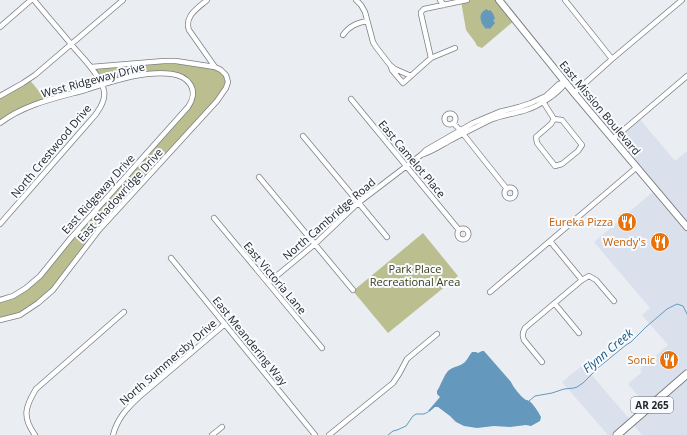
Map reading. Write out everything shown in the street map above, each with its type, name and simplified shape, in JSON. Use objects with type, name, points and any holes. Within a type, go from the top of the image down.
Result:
[{"type":"main road","name":"East Mission Boulevard","points":[[499,0],[574,93],[687,227]]},
{"type":"main road","name":"AR 265","points":[[616,435],[687,374]]},
{"type":"street","points":[[0,27],[32,0],[91,67],[102,85]]},
{"type":"street","points":[[0,96],[35,75],[123,0]]},
{"type":"street","name":"East Shadowridge Drive","points":[[0,320],[20,314],[38,303],[53,290],[99,230],[217,101],[226,88],[228,82],[226,75],[215,67],[187,26],[189,17],[207,0]]},
{"type":"street","points":[[356,0],[363,8],[373,42],[376,47],[390,65],[395,69],[411,76]]},
{"type":"street","points":[[440,0],[444,5]]},
{"type":"street","points":[[431,58],[421,12],[424,9],[466,0]]},
{"type":"street","points":[[565,0],[612,58]]},
{"type":"street","points":[[574,93],[612,58],[682,0]]},
{"type":"street","points":[[343,35],[353,25],[367,22]]},
{"type":"street","points":[[390,65],[402,83],[431,58],[455,48]]},
{"type":"street","points":[[91,67],[164,61],[176,61],[215,67]]},
{"type":"street","name":"West Ridgeway Drive","points":[[0,123],[10,116],[33,105],[144,74],[163,73],[182,76],[192,86]]},
{"type":"street","points":[[613,139],[687,76]]},
{"type":"street","name":"North Cambridge Road","points":[[268,283],[315,244],[358,203],[422,155],[426,150],[462,132],[486,117],[542,100],[559,84],[566,82]]},
{"type":"street","name":"North Crestwood Drive","points":[[0,224],[94,118],[104,99],[102,85]]},
{"type":"street","name":"East Ridgeway Drive","points":[[0,300],[13,296],[26,288],[40,276],[70,239],[188,107],[192,99],[192,86]]},
{"type":"street","name":"East Camelot Place","points":[[350,99],[459,230]]},
{"type":"street","points":[[542,100],[554,119]]},
{"type":"street","points":[[554,119],[562,120],[582,145],[578,151],[562,164],[555,166],[537,143],[536,137],[551,124],[554,119]]},
{"type":"street","points":[[453,123],[462,132],[506,189]]},
{"type":"street","points":[[303,136],[387,237]]},
{"type":"street","points":[[490,292],[637,167]]},
{"type":"street","points":[[259,177],[353,290]]},
{"type":"street","name":"East Victoria Lane","points":[[214,218],[322,348]]},
{"type":"street","points":[[550,241],[582,280]]},
{"type":"street","name":"East Meandering Way","points":[[170,258],[315,435]]},
{"type":"street","points":[[542,362],[524,340],[523,334],[525,328],[582,280],[589,276],[596,280],[614,301]]},
{"type":"street","points":[[555,304],[579,333]]},
{"type":"street","points":[[35,435],[27,421],[27,411],[30,399],[36,389],[124,312]]},
{"type":"street","name":"North Summersby Drive","points":[[113,435],[117,422],[127,408],[225,324]]},
{"type":"street","points":[[329,435],[393,383],[407,359],[437,334]]},
{"type":"street","points":[[212,435],[222,427]]},
{"type":"shaded area","points":[[638,117],[675,161],[687,151],[687,435],[642,435],[631,422],[617,435],[608,435],[562,382],[583,365],[632,422],[648,407],[628,384],[642,372],[640,369],[668,345],[642,315],[650,308],[594,242],[655,190],[613,139]]},
{"type":"green space","points":[[499,0],[515,20],[482,48],[477,46],[466,30],[461,1]]},
{"type":"green space","points":[[164,61],[215,67],[226,75],[226,88],[99,230],[53,290],[20,315],[0,320],[0,300],[13,296],[40,276],[190,103],[192,87],[182,76],[144,74],[102,85],[91,67]]},
{"type":"green space","points":[[29,79],[47,101],[33,105],[0,123],[0,96]]},
{"type":"green space","name":"Park Place Recreational Area","points":[[423,233],[458,276],[388,333],[353,291]]},
{"type":"water","points":[[487,9],[488,11],[490,10],[492,12],[495,19],[493,20],[495,23],[490,29],[486,29],[480,18],[482,13]]},
{"type":"water","points":[[484,351],[520,394],[526,400],[531,402],[541,417],[540,421],[531,426],[494,426],[477,428],[464,426],[456,422],[438,407],[435,407],[429,412],[428,411],[440,397],[437,394],[437,391],[448,371],[463,364],[472,352],[478,353]]},
{"type":"waterway","name":"Flynn Creek","points":[[529,401],[535,396],[577,387],[599,367],[631,342],[667,309],[677,304],[683,306],[687,314]]},
{"type":"waterway","points":[[388,435],[393,431],[406,426],[416,414],[424,414],[428,412]]},
{"type":"place","name":"Eureka Pizza","points":[[627,222]]},
{"type":"place","name":"Wendy's","points":[[660,242]]},
{"type":"place","name":"Sonic","points":[[669,360]]}]
